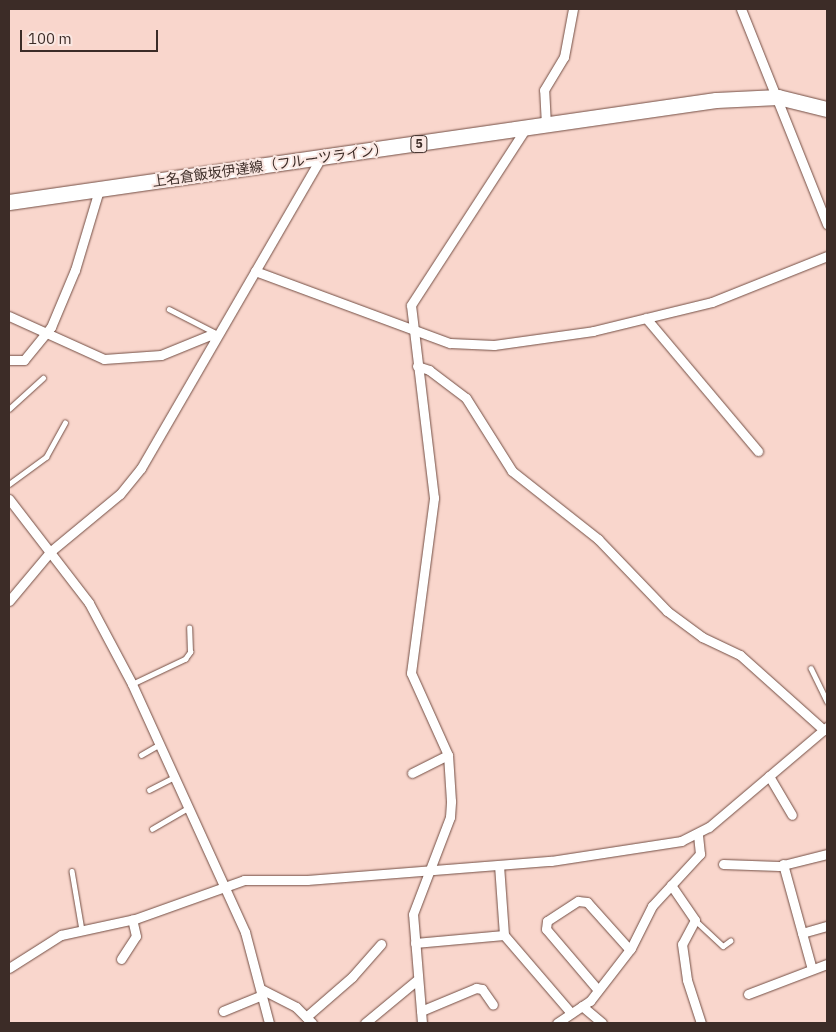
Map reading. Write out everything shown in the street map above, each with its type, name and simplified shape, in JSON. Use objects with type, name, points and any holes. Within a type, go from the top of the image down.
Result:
[{"type":"main road","name":"上名倉飯坂伊達線（フルーツライン）","points":[[9,202],[716,100],[778,96],[827,109]]},
{"type":"street","points":[[546,125],[544,90],[564,57],[573,9]]},
{"type":"street","points":[[741,9],[778,96],[827,224]]},
{"type":"street","points":[[422,1023],[413,914],[426,872],[450,817],[448,755],[411,673],[434,498],[412,332],[415,294],[526,128]]},
{"type":"street","points":[[9,601],[51,551],[131,481],[321,158]]},
{"type":"street","points":[[9,360],[24,360],[46,333],[69,287],[99,190]]},
{"type":"street","points":[[254,271],[412,332],[450,343],[494,345],[593,331],[712,302],[827,256]]},
{"type":"street","points":[[9,316],[46,333],[115,360],[161,354],[210,336],[216,336]]},
{"type":"street","points":[[646,318],[758,451]]},
{"type":"street","points":[[9,968],[61,935],[132,919],[225,887],[266,878],[426,872],[499,865],[626,850],[698,834],[825,728],[747,661],[667,611],[598,539],[512,471],[466,398],[429,370],[417,366]]},
{"type":"street","points":[[9,499],[90,603],[132,684],[245,932],[269,1023]]},
{"type":"street","points":[[412,773],[448,755]]},
{"type":"street","points":[[769,776],[792,815]]},
{"type":"street","points":[[499,865],[504,935],[565,1019],[598,990],[630,950],[652,906],[700,854],[698,834]]},
{"type":"street","points":[[723,864],[783,864],[827,854]]},
{"type":"street","points":[[783,864],[812,969]]},
{"type":"street","points":[[671,885],[695,920],[682,944],[687,980],[701,1023]]},
{"type":"street","points":[[598,990],[546,929],[547,921],[578,900],[587,902],[630,950]]},
{"type":"street","points":[[121,959],[136,936],[132,919]]},
{"type":"street","points":[[802,934],[827,926]]},
{"type":"street","points":[[415,942],[504,935]]},
{"type":"street","points":[[261,992],[309,1020],[381,944]]},
{"type":"street","points":[[748,994],[827,964]]},
{"type":"street","points":[[365,1023],[417,980]]},
{"type":"street","points":[[421,1011],[476,988],[482,989],[493,1005]]},
{"type":"street","points":[[222,1011],[261,992]]},
{"type":"street","points":[[582,1006],[602,1023]]},
{"type":"lane","points":[[168,308],[216,336]]},
{"type":"lane","points":[[9,409],[43,378]]},
{"type":"lane","points":[[9,484],[46,457],[65,423]]},
{"type":"lane","points":[[132,684],[184,659],[190,652],[189,628]]},
{"type":"lane","points":[[811,668],[827,701]]},
{"type":"lane","points":[[141,755],[160,744]]},
{"type":"lane","points":[[149,790],[175,776]]},
{"type":"lane","points":[[152,829],[189,808]]},
{"type":"lane","points":[[72,871],[82,930]]},
{"type":"lane","points":[[695,920],[720,944],[730,941]]}]
